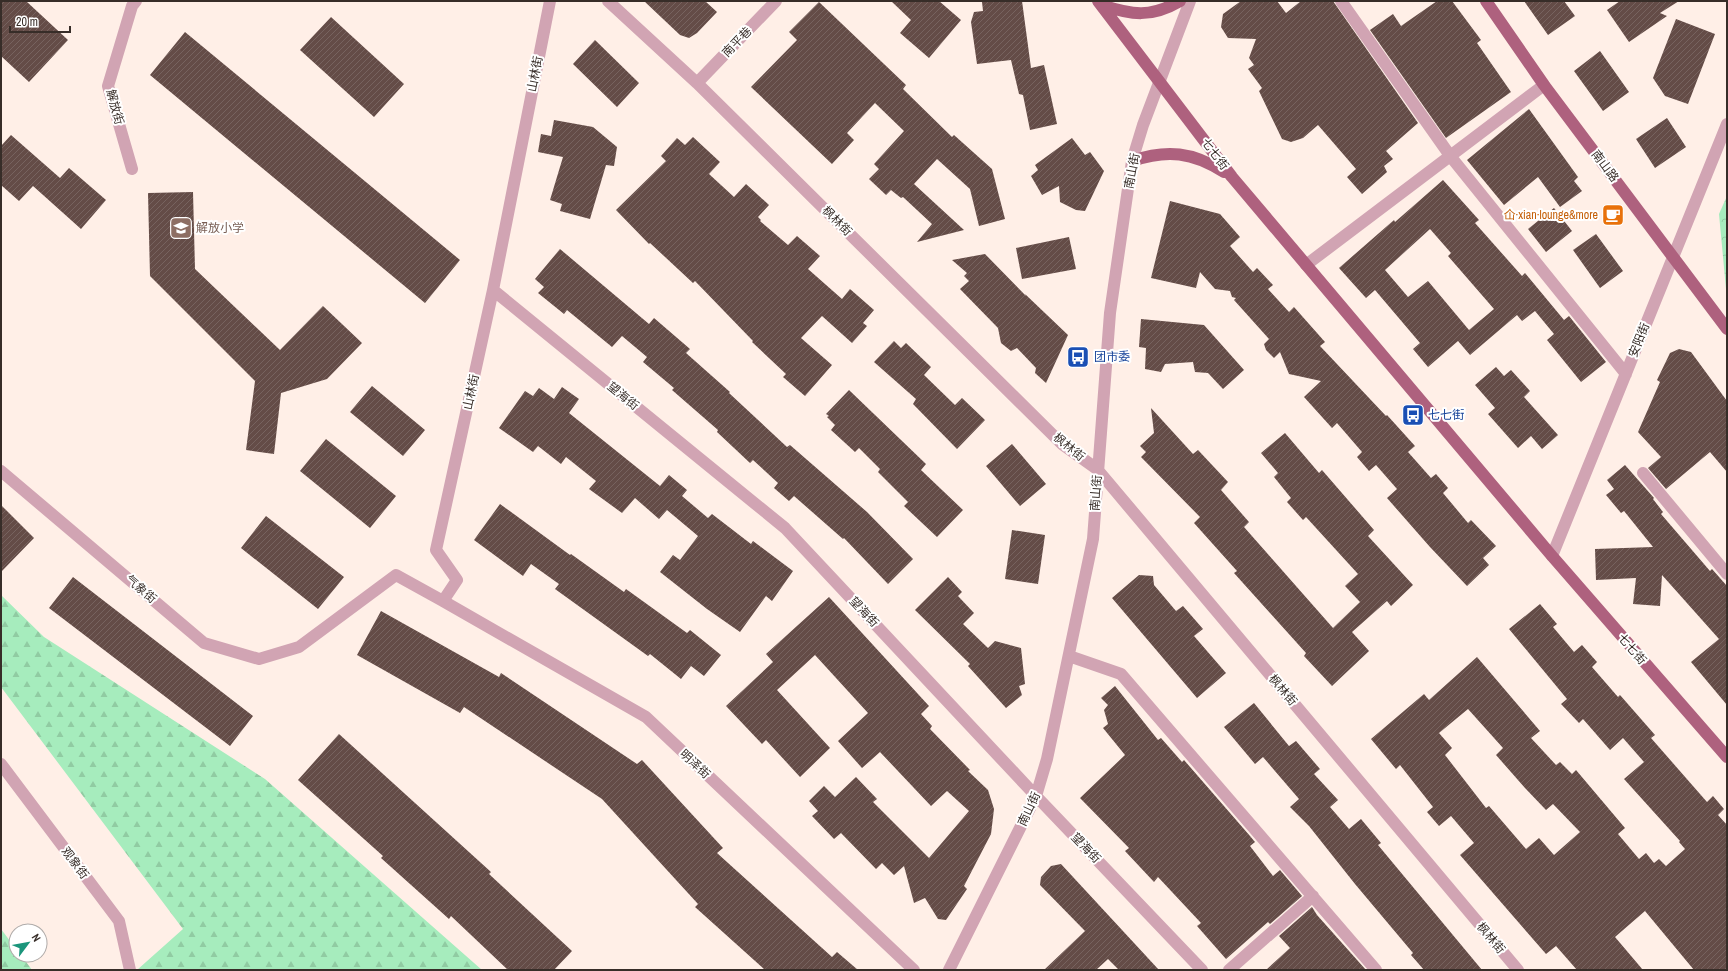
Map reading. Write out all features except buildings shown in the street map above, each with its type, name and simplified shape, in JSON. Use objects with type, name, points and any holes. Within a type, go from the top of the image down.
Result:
[{"type":"main road","points":[[1100,3],[1122,12],[1145,14],[1165,10],[1180,1]]},
{"type":"main road","name":"南山路","points":[[1488,2],[1544,85],[1727,330]]},
{"type":"main road","name":"七七街","points":[[1100,3],[1232,177],[1552,556],[1727,757]]},
{"type":"main road","points":[[1132,161],[1146,156],[1168,154],[1189,155],[1208,161],[1232,177]]},
{"type":"street","name":"解放街","points":[[132,169],[108,86],[132,6],[136,1]]},
{"type":"street","name":"山林街","points":[[443,601],[457,580],[436,550],[493,290],[550,1]]},
{"type":"street","name":"枫林街","points":[[608,1],[697,83],[1062,444],[1097,469],[1518,970]]},
{"type":"street","name":"南平巷","points":[[697,83],[776,1]]},
{"type":"street","name":"南山街","points":[[949,970],[1036,796],[1047,759],[1093,539],[1097,469],[1110,314],[1132,161],[1159,81],[1190,1]]},
{"type":"street","points":[[1341,1],[1451,157],[1626,374]]},
{"type":"street","points":[[1306,265],[1451,157],[1544,85]]},
{"type":"street","name":"安阳街","points":[[1552,556],[1727,124]]},
{"type":"street","name":"望海街","points":[[493,290],[785,528],[1036,796],[1202,970]]},
{"type":"street","name":"气象街","points":[[1,471],[204,643],[259,659],[299,647],[396,575],[443,601]]},
{"type":"street","points":[[1643,472],[1727,574]]},
{"type":"street","name":"明泽街","points":[[443,601],[646,717],[914,970]]},
{"type":"street","points":[[1069,656],[1121,674],[1376,970]]},
{"type":"street","name":"观象街","points":[[1,764],[119,921],[130,970]]},
{"type":"street","points":[[1229,970],[1313,896]]},
{"type":"green space","points":[[1727,196],[1727,291],[1719,214]]},
{"type":"green space","points":[[1,595],[44,637],[265,779],[482,970],[137,970],[183,929],[1,687]]},
{"type":"green space","points":[[1,929],[8,938],[8,963],[27,963],[32,970],[1,970]]},
{"type":"place","name":"仚·xian·lounge&more","points":[[1613,215]]},
{"type":"place","name":"解放小学","points":[[181,228]]},
{"type":"place","name":"团市委","points":[[1078,357]]},
{"type":"place","name":"七七街","points":[[1413,415]]}]
